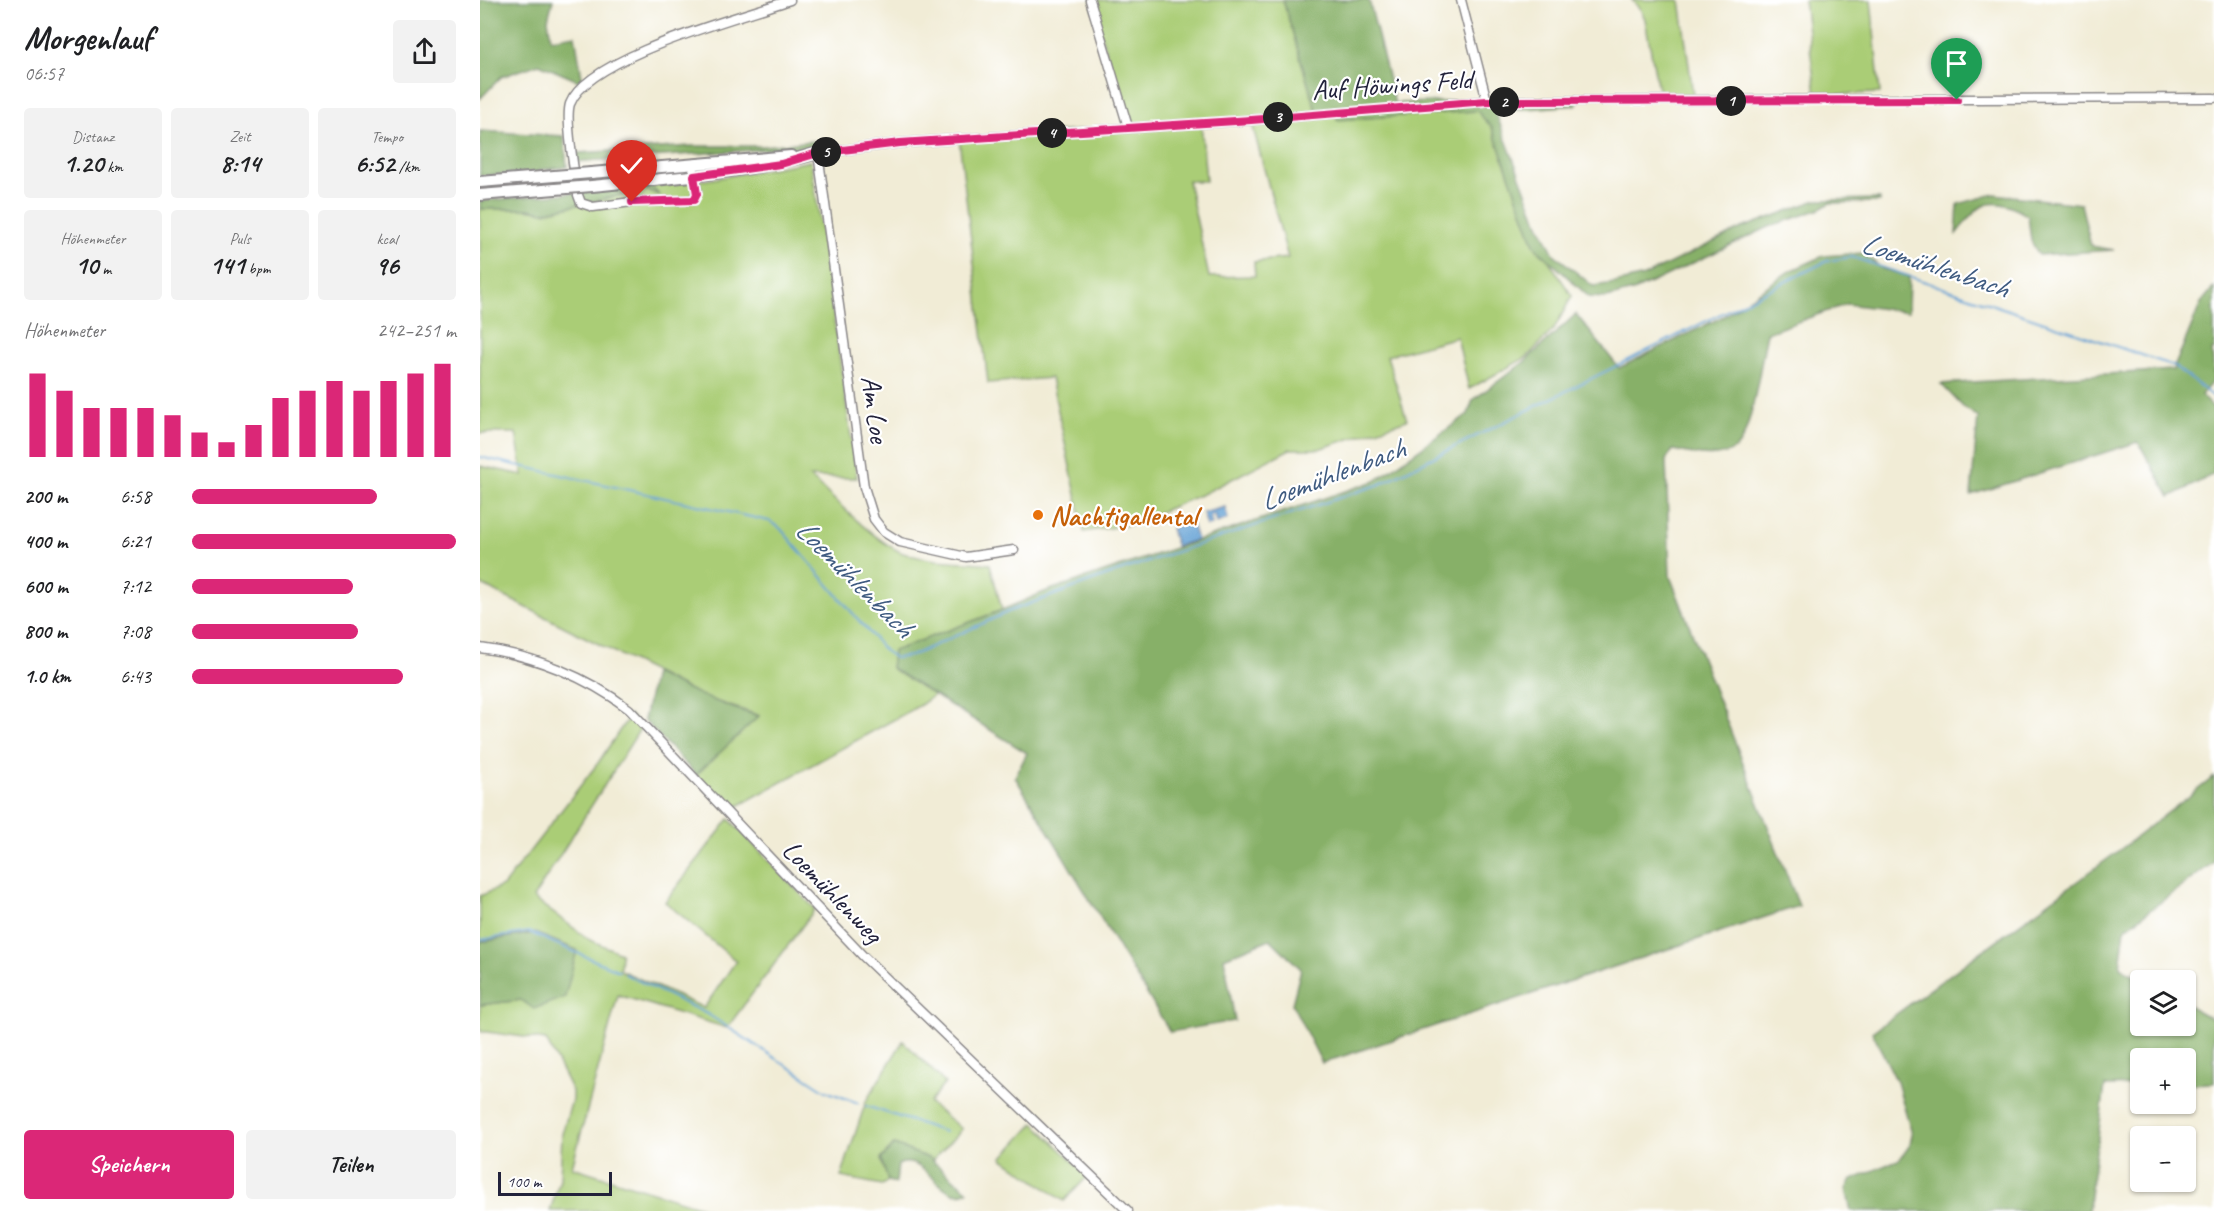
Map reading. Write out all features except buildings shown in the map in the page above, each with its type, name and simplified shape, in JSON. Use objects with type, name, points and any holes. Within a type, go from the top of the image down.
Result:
[{"type":"main road","name":"Auf Höwings Feld","points":[[480,195],[592,186],[818,153]]},
{"type":"main road","name":"Auf Höwings Feld","points":[[480,182],[591,173],[693,170]]},
{"type":"street","points":[[693,170],[697,194],[694,200],[586,206],[581,203],[578,195],[570,140],[569,106],[584,85],[640,52],[675,37],[790,0]]},
{"type":"street","points":[[1090,0],[1128,127]]},
{"type":"street","points":[[1461,0],[1487,101]]},
{"type":"street","name":"Auf Höwings Feld","points":[[818,153],[900,143],[1487,101],[2214,98]]},
{"type":"street","name":"Am Loe","points":[[818,153],[864,487],[874,519],[884,532],[900,542],[966,557],[1014,550]]},
{"type":"street","name":"Loemühlenweg","points":[[480,648],[520,657],[577,677],[607,693],[629,709],[863,956],[1128,1211]]},
{"type":"green space","points":[[480,0],[553,0],[548,19],[551,39],[575,35],[583,83],[539,64],[501,77],[480,99]]},
{"type":"green space","points":[[1091,0],[1283,0],[1317,114],[1487,101],[1545,255],[1572,296],[1554,329],[1527,357],[1469,389],[1457,337],[1387,356],[1407,420],[1319,449],[1290,449],[1205,493],[1129,525],[1084,532],[1051,378],[988,383],[959,139],[1128,127]],"holes":[[[1251,120],[1288,258],[1254,262],[1255,276],[1209,277],[1188,181],[1206,181],[1201,122]]]},
{"type":"green space","points":[[1283,0],[1369,0],[1396,108],[1398,103],[1576,98],[1577,105],[1528,109],[1494,108],[1535,216],[1554,254],[1593,286],[1644,276],[1742,228],[1816,200],[1880,199],[1880,202],[1830,203],[1820,209],[1769,227],[1636,290],[1607,298],[1589,297],[1535,247],[1492,128],[1477,111],[1337,120],[1337,115],[1317,114]]},
{"type":"green space","points":[[1632,0],[1680,0],[1693,95],[1659,95],[1645,19]]},
{"type":"green space","points":[[1804,0],[1871,0],[1880,93],[1816,95]]},
{"type":"green space","points":[[480,131],[564,136],[567,167],[539,170],[538,172],[480,176]]},
{"type":"green space","points":[[825,140],[816,146],[575,162],[578,153],[692,146],[763,146]]},
{"type":"green space","points":[[811,161],[857,478],[810,477],[868,530],[903,553],[935,560],[990,564],[1002,610],[894,651],[891,668],[934,695],[922,704],[729,811],[696,775],[758,715],[703,697],[480,584],[480,466],[523,475],[516,433],[480,433],[480,209],[527,209],[544,212],[646,190],[658,194],[651,186],[712,179]]},
{"type":"green space","points":[[651,186],[659,195],[646,190],[544,212],[527,209],[480,209],[480,201]]},
{"type":"green space","points":[[1994,194],[2081,204],[2091,246],[2114,250],[2039,255],[2031,241],[2028,216],[2012,207],[1995,203],[1979,208],[1956,234],[1958,204]]},
{"type":"green space","points":[[1863,253],[1883,269],[1909,276],[1908,312],[1847,304],[1767,333],[1751,413],[1741,441],[1736,448],[1714,455],[1697,455],[1673,450],[1666,460],[1670,576],[1799,906],[1322,1063],[1292,1004],[1301,969],[1270,939],[1224,958],[1235,1021],[1170,1032],[1015,777],[1027,753],[891,668],[893,651],[1044,592],[1375,481],[1468,414],[1473,400],[1524,362],[1576,314],[1619,368],[1724,316],[1788,272],[1823,256]]},
{"type":"green space","points":[[2214,287],[2214,349],[2212,350],[2214,380],[2201,395],[2214,408],[2214,474],[2170,497],[2138,442],[1971,495],[1978,417],[1963,407],[1941,384],[2173,370],[2201,303]]},
{"type":"green space","points":[[654,673],[719,702],[759,716],[696,775],[644,720]]},
{"type":"green space","points":[[630,715],[642,726],[533,898],[590,940],[621,953],[620,970],[704,1008],[736,961],[665,902],[729,819],[815,909],[727,1028],[618,995],[572,1167],[714,1211],[550,1211],[560,1179],[562,1134],[572,1100],[572,1091],[546,1040],[480,1031],[480,1005],[521,1000],[529,933],[480,942],[480,896],[503,886],[598,763]]},
{"type":"green space","points":[[2214,777],[2214,862],[2125,929],[2120,967],[2130,973],[2130,1036],[2196,1036],[2196,1010],[2214,1020],[2214,1083],[2196,1084],[2196,1048],[2130,1048],[2130,1085],[2105,1086],[2088,1211],[1851,1211],[1846,1189],[1850,1181],[1900,1159],[1910,1145],[1912,1134],[1897,1082],[1872,1032],[2117,852]]},
{"type":"green space","points":[[535,933],[577,950],[565,997],[534,1009],[521,1000],[480,1005],[480,942]]},
{"type":"green space","points":[[903,1041],[945,1083],[929,1103],[962,1129],[932,1161],[894,1145],[881,1159],[888,1181],[882,1185],[841,1177],[866,1101]]},
{"type":"green space","points":[[1034,1123],[1088,1176],[1064,1201],[1002,1158]]},
{"type":"green space","points":[[894,1145],[929,1158],[968,1191],[959,1194],[950,1192],[917,1165],[908,1163],[898,1165],[896,1183],[888,1181],[881,1159]]},
{"type":"water","points":[[1225,507],[1228,519],[1216,523],[1214,515],[1210,516],[1212,525],[1207,526],[1203,513]]},
{"type":"water","points":[[1191,521],[1197,540],[1176,546],[1171,528]]},
{"type":"waterway","name":"Loemühlenbach","points":[[480,457],[769,521],[780,528],[885,651],[895,658],[911,656],[1010,611],[1122,570],[1378,485],[1827,261],[1852,257],[2174,366],[2214,397]]},
{"type":"waterway","points":[[480,940],[529,932],[619,971]]},
{"type":"waterway","points":[[625,974],[709,1015],[826,1091],[858,1103]]},
{"type":"waterway","points":[[866,1106],[945,1132]]},
{"type":"place","name":"Nachtigallental","points":[[1038,515]]},
{"type":"route","points":[[632,202],[694,200],[697,190],[694,176],[781,164],[818,153],[900,143],[1251,120],[1487,101],[1957,100]]}]
